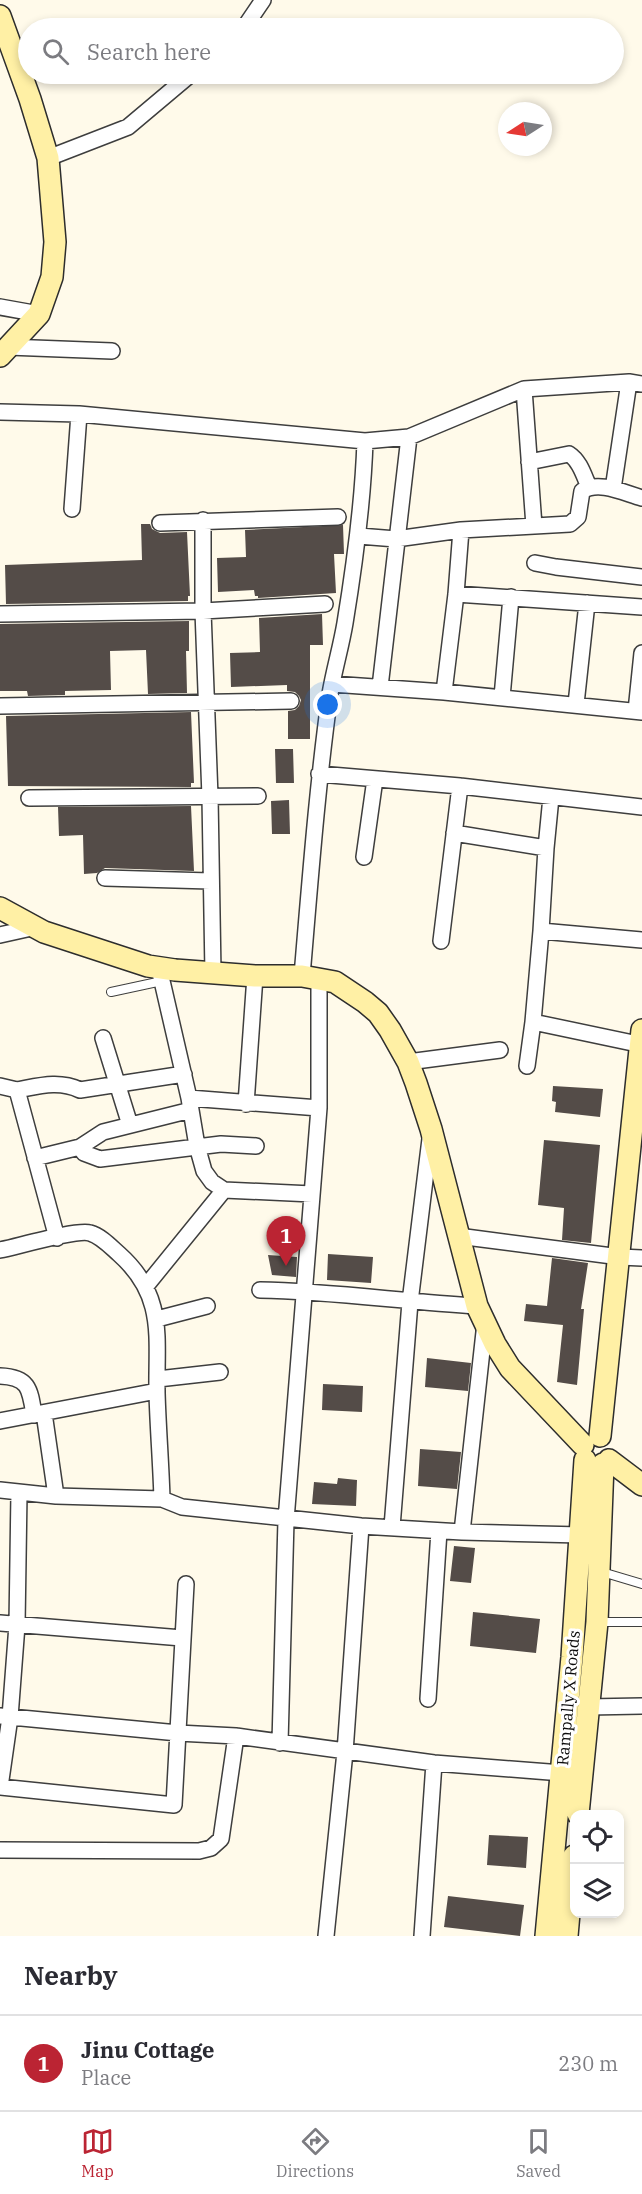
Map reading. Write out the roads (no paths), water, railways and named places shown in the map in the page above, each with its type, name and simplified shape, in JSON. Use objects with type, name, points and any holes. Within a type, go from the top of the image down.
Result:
[{"type":"main road","points":[[0,16],[18,66]]},
{"type":"main road","points":[[4,352],[39,314],[52,277],[55,242],[48,158],[25,84]]},
{"type":"main road","points":[[0,908],[44,932],[160,974],[213,973],[310,978],[335,982],[378,1013],[408,1062],[431,1129],[458,1236],[481,1314],[510,1368],[596,1453],[642,1485]]},
{"type":"main road","points":[[578,1810],[600,1571],[596,1453],[620,1257],[641,1040]]},
{"type":"main road","name":"Rampally X Roads","points":[[546,1936],[581,1535],[596,1453]]},
{"type":"main road","points":[[567,1936],[573,1864]]},
{"type":"street","points":[[251,18],[263,0]]},
{"type":"street","points":[[48,158],[128,127],[179,84]]},
{"type":"street","points":[[0,307],[39,314]]},
{"type":"street","points":[[4,352],[112,351]]},
{"type":"street","points":[[0,412],[79,414],[365,441],[409,437],[524,389],[636,383],[613,489]]},
{"type":"street","points":[[524,389],[534,526]]},
{"type":"street","points":[[72,509],[79,414]]},
{"type":"street","points":[[380,687],[409,437]]},
{"type":"street","points":[[280,1743],[286,1520],[319,1108],[310,978],[319,774],[332,684],[345,626],[359,536],[365,441]]},
{"type":"street","points":[[529,462],[569,454],[580,467],[589,487]]},
{"type":"street","points":[[359,536],[396,539],[461,530],[558,526],[574,522],[578,517],[582,491],[589,487],[613,489],[642,498]]},
{"type":"street","points":[[160,523],[338,517]]},
{"type":"street","points":[[203,520],[203,611],[210,797],[213,973]]},
{"type":"street","points":[[444,692],[461,530]]},
{"type":"street","points":[[535,563],[642,577]]},
{"type":"street","points":[[456,594],[642,607]]},
{"type":"street","points":[[502,697],[511,597]]},
{"type":"street","points":[[576,704],[586,603]]},
{"type":"street","points":[[0,614],[203,611],[325,604]]},
{"type":"street","points":[[332,684],[502,697],[639,711],[642,653]]},
{"type":"street","points":[[0,706],[291,701]]},
{"type":"street","points":[[319,774],[460,786],[642,807]]},
{"type":"street","points":[[364,857],[375,779]]},
{"type":"street","points":[[441,941],[460,786]]},
{"type":"street","points":[[29,798],[258,796]]},
{"type":"street","points":[[526,1066],[533,1022],[551,797]]},
{"type":"street","points":[[454,833],[546,848]]},
{"type":"street","points":[[105,879],[210,881]]},
{"type":"street","points":[[0,935],[36,927]]},
{"type":"street","points":[[541,931],[642,940]]},
{"type":"street","points":[[160,974],[204,1171],[212,1182],[224,1190],[312,1194]]},
{"type":"street","points":[[246,1104],[255,976]]},
{"type":"street","points":[[533,1022],[641,1040]]},
{"type":"street","points":[[103,1038],[130,1125]]},
{"type":"street","points":[[408,1062],[500,1050]]},
{"type":"street","points":[[0,1086],[17,1090],[68,1084],[80,1090],[184,1074]]},
{"type":"street","points":[[17,1090],[57,1238]]},
{"type":"street","points":[[35,1158],[80,1147],[103,1132],[190,1104],[319,1108]]},
{"type":"street","points":[[393,1527],[410,1302],[431,1129]]},
{"type":"street","points":[[80,1147],[84,1153],[100,1159],[220,1144],[256,1146]]},
{"type":"street","points":[[146,1286],[224,1190]]},
{"type":"street","points":[[0,1250],[76,1233],[90,1233],[106,1242],[135,1268],[146,1286],[157,1319],[157,1385],[162,1499]]},
{"type":"street","points":[[458,1236],[642,1258]]},
{"type":"street","points":[[260,1290],[305,1291],[410,1302],[481,1314],[462,1532]]},
{"type":"street","points":[[157,1319],[207,1306]]},
{"type":"street","points":[[0,1421],[220,1372]]},
{"type":"street","points":[[0,1376],[13,1376],[22,1380],[28,1389],[39,1414],[56,1496]]},
{"type":"street","points":[[0,1490],[56,1496],[162,1499],[182,1507],[286,1520],[361,1526],[462,1532],[581,1535]]},
{"type":"street","points":[[19,1493],[17,1625],[5,1717],[0,1787],[174,1805],[186,1584]]},
{"type":"street","points":[[326,1936],[345,1752],[361,1526]]},
{"type":"street","points":[[428,1700],[439,1531]]},
{"type":"street","points":[[0,1623],[182,1638]]},
{"type":"street","points":[[588,1707],[642,1706]]},
{"type":"street","points":[[5,1717],[236,1736],[434,1763],[562,1773]]},
{"type":"street","points":[[0,1850],[199,1851],[211,1848],[221,1839],[236,1736]]},
{"type":"street","points":[[422,1936],[434,1763]]},
{"type":"lane","points":[[111,992],[160,974]]},
{"type":"lane","points":[[600,1571],[642,1584]]},
{"type":"lane","points":[[597,1622],[642,1622]]},
{"type":"place","name":"Jinu Cottage","points":[[286,1266]]}]
